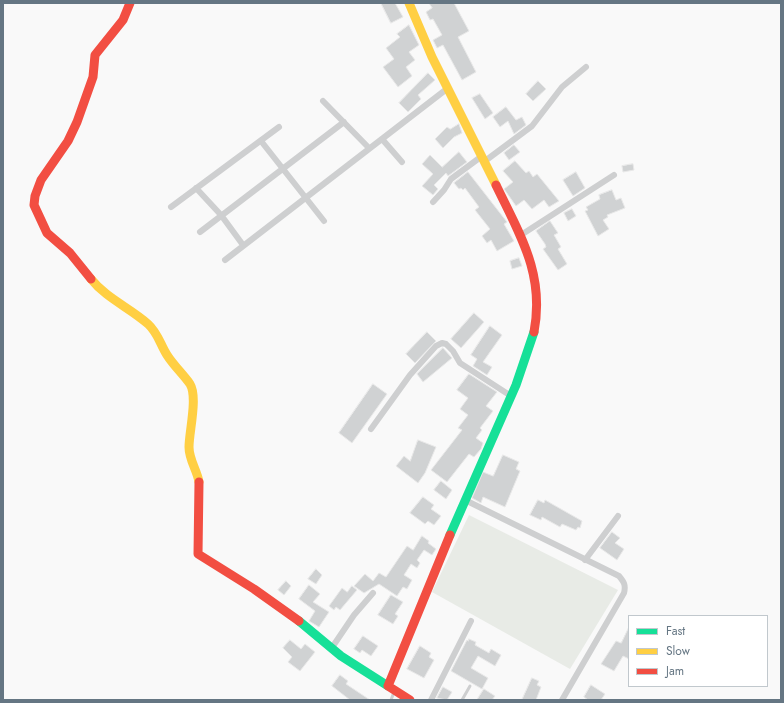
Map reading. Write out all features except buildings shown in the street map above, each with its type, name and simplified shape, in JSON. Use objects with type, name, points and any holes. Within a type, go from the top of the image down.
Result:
[{"type":"street","points":[[130,3],[123,20],[93,62],[92,79],[77,122],[68,141],[43,176],[37,189],[34,205],[47,233],[70,254],[94,283],[110,297],[148,324],[158,335],[163,349],[172,363],[191,385],[193,398],[189,447],[190,456],[198,475],[198,554],[274,603],[332,649],[410,700]]},
{"type":"street","points":[[391,688],[465,500],[511,396],[530,344],[536,317],[537,301],[533,268],[521,234],[448,88],[409,3]]},
{"type":"street","points":[[433,202],[444,190],[451,179],[532,126],[562,87],[586,67]]},
{"type":"street","points":[[225,260],[448,88]]},
{"type":"street","points":[[323,101],[369,148]]},
{"type":"street","points":[[200,232],[344,122]]},
{"type":"street","points":[[172,208],[196,188],[279,127]]},
{"type":"street","points":[[382,139],[402,162]]},
{"type":"street","points":[[260,141],[324,221]]},
{"type":"street","points":[[521,234],[614,175]]},
{"type":"street","points":[[196,188],[221,215],[243,245]]},
{"type":"street","points":[[371,429],[410,375],[436,346],[442,343],[446,344],[453,351],[460,363],[511,396]]},
{"type":"street","points":[[465,500],[619,576],[625,586],[624,593],[562,700]]},
{"type":"street","points":[[585,560],[618,516]]},
{"type":"street","points":[[332,649],[354,614],[373,593]]},
{"type":"street","points":[[431,700],[471,621]]},
{"type":"lane","points":[[462,700],[470,686]]},
{"type":"lane","points":[[391,688],[391,700]]},
{"type":"shaded area","points":[[469,515],[618,590],[570,669],[432,592]]},
{"type":"traffic: fast","points":[[450,535],[516,385],[534,332]]},
{"type":"traffic: fast","points":[[299,621],[341,656],[388,686]]},
{"type":"traffic: slow","points":[[409,3],[432,57],[496,185]]},
{"type":"traffic: slow","points":[[91,279],[104,292],[141,318],[151,327],[170,359],[190,384],[193,397],[193,406],[189,452],[199,482]]},
{"type":"traffic: jam","points":[[91,279],[70,253],[47,233],[34,205],[35,196],[41,180],[68,141],[77,122],[93,77],[95,55],[123,20],[130,3]]},
{"type":"traffic: jam","points":[[496,185],[514,221],[533,273],[537,311],[534,332]]},
{"type":"traffic: jam","points":[[199,482],[198,554],[254,589],[299,621]]},
{"type":"traffic: jam","points":[[410,700],[388,686],[450,535]]}]
